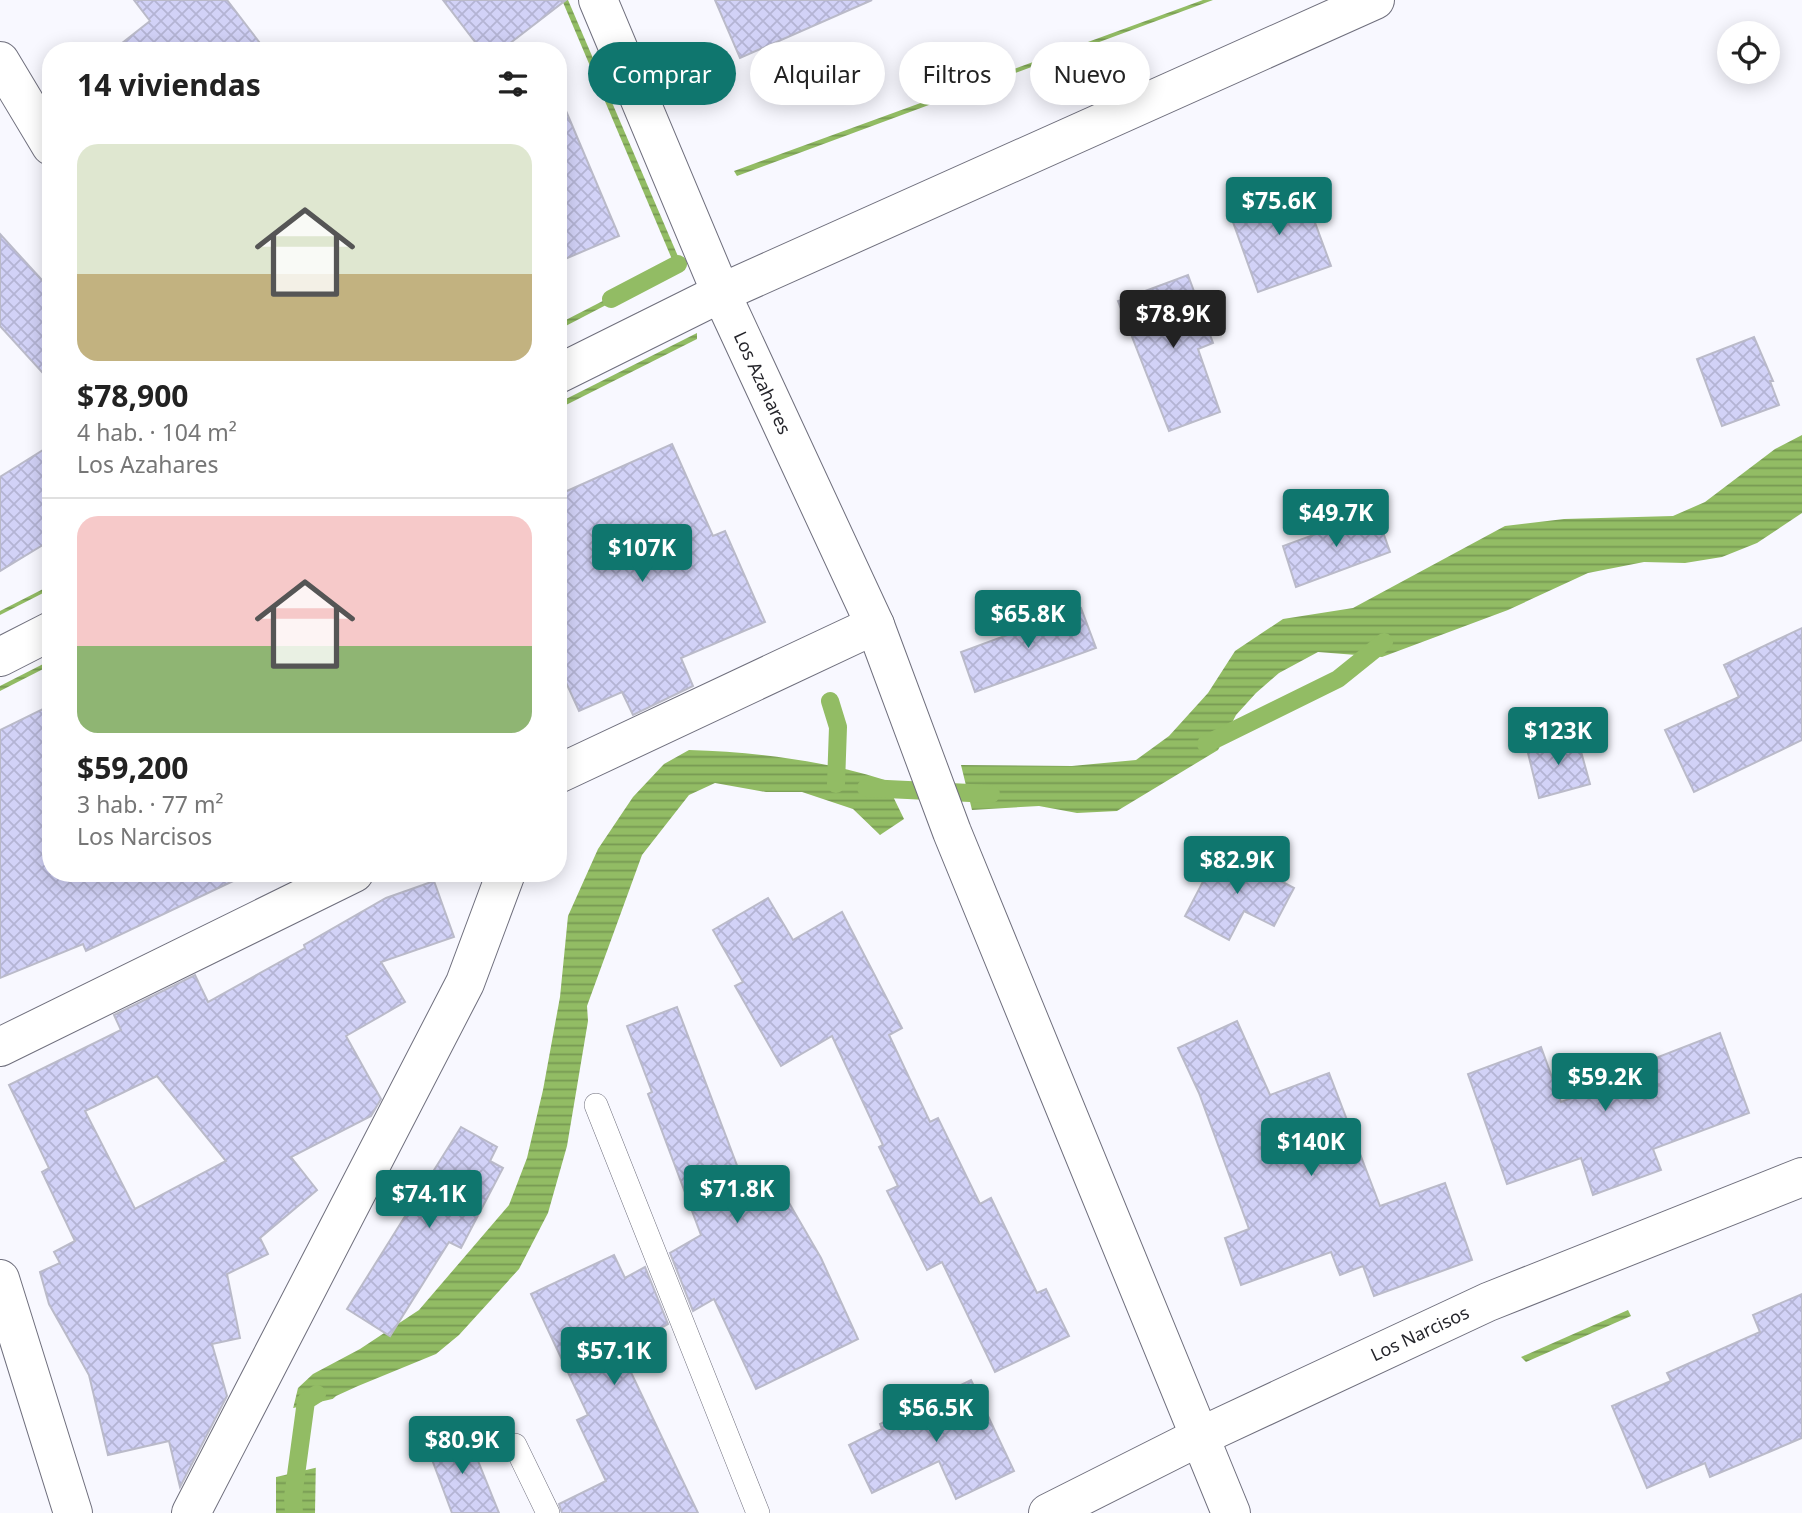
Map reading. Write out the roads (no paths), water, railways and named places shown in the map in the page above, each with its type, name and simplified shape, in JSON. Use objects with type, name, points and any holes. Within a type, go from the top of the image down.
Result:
[{"type":"street","name":"Los Azahares","points":[[598,0],[721,293],[875,625],[952,832],[1231,1513]]},
{"type":"street","points":[[567,370],[721,293],[1375,0]]},
{"type":"street","points":[[0,61],[42,131]]},
{"type":"street","points":[[567,770],[875,625]]},
{"type":"street","points":[[0,657],[42,636]]},
{"type":"street","points":[[0,1047],[337,882]]},
{"type":"street","points":[[191,1513],[465,983],[503,882]]},
{"type":"street","name":"Los Narcisos","points":[[1048,1513],[1199,1437],[1488,1302],[1802,1177]]},
{"type":"street","points":[[0,1279],[74,1513]]},
{"type":"lane","points":[[596,1105],[758,1513]]},
{"type":"lane","points":[[515,1445],[548,1513]]},
{"type":"waterway","points":[[611,299],[678,264]]},
{"type":"waterway","points":[[1206,744],[1338,679],[1384,642]]},
{"type":"waterway","points":[[830,701],[838,727],[836,784]]},
{"type":"waterway","points":[[866,788],[991,794]]},
{"type":"waterway","points":[[294,1513],[293,1497],[306,1401],[317,1394]]}]
